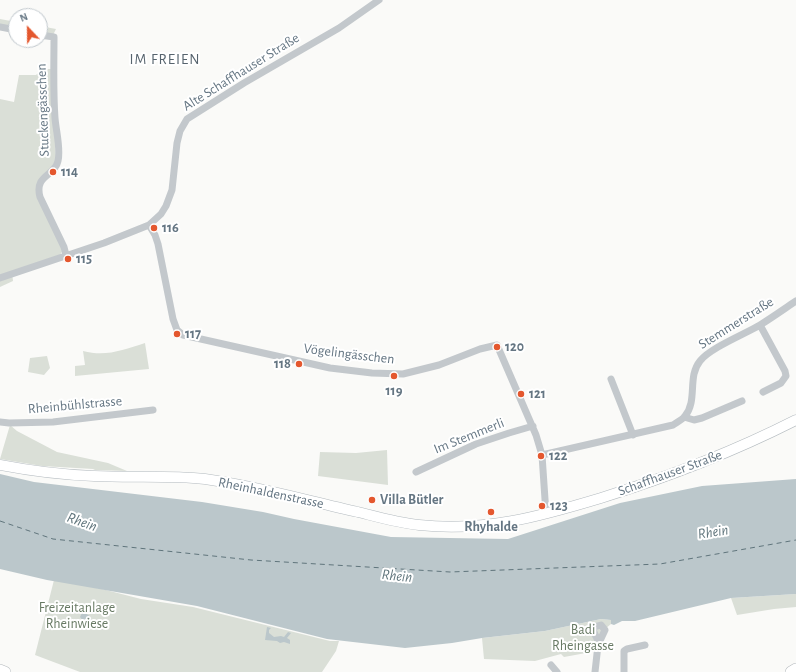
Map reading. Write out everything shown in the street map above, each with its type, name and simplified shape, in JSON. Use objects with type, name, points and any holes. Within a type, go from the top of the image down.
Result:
[{"type":"main road","name":"Schaffhauser Straße","points":[[543,515],[634,488],[689,468],[735,449],[796,420]]},
{"type":"main road","name":"Rheinhaldenstrasse","points":[[0,465],[62,474],[187,478],[236,484],[418,525],[456,527],[484,526],[502,524],[543,515]]},
{"type":"main road","points":[[791,672],[796,669]]},
{"type":"main road","points":[[0,670],[4,672]]},
{"type":"street","name":"Alte Schaffhauser Straße","points":[[0,278],[104,243],[149,225],[161,214],[166,206],[172,190],[177,142],[180,131],[187,119],[244,83],[339,28],[379,0]]},
{"type":"street","name":"Stuckengässchen","points":[[48,36],[54,37],[55,118],[59,155],[56,166],[41,181],[38,190],[64,247],[66,255]]},
{"type":"street","name":"Vögelingässchen","points":[[149,225],[158,244],[173,320],[177,330],[183,335],[330,368],[372,373],[403,374],[439,365],[480,349],[497,345],[533,426],[542,455],[543,515]]},
{"type":"street","name":"Stemmerstraße","points":[[684,418],[691,405],[694,376],[696,368],[701,360],[710,353],[760,325],[796,301]]},
{"type":"street","points":[[760,325],[785,371],[786,376],[781,383],[763,392]]},
{"type":"street","points":[[611,379],[633,435]]},
{"type":"street","points":[[542,455],[673,425],[684,418],[694,420],[702,418],[742,401]]},
{"type":"street","name":"Rheinbühlstrasse","points":[[0,422],[53,422],[153,410]]},
{"type":"street","name":"Im Stemmerli","points":[[416,472],[476,444],[533,426]]},
{"type":"street","points":[[595,672],[599,643]]},
{"type":"street","points":[[624,672],[624,651],[646,645]]},
{"type":"street","points":[[551,665],[557,672]]},
{"type":"green space","points":[[0,19],[8,20],[8,27],[0,26]]},
{"type":"green space","points":[[48,28],[56,29],[53,35],[48,34]]},
{"type":"green space","points":[[42,69],[52,69],[56,160],[36,189],[61,244],[62,252],[58,257],[12,272],[13,281],[0,287],[0,99],[14,102],[19,75],[36,75]]},
{"type":"green space","points":[[145,343],[149,369],[75,376],[75,366],[85,365],[83,351],[91,353],[107,353]]},
{"type":"green space","points":[[47,356],[50,368],[44,375],[28,372],[30,358]]},
{"type":"green space","points":[[10,425],[17,431],[57,452],[108,463],[127,471],[42,466],[0,459]]},
{"type":"green space","points":[[387,450],[388,485],[318,476],[320,452],[356,453]]},
{"type":"green space","name":"Freizeitanlage Rheinwiese","points":[[54,580],[102,589],[141,599],[193,607],[330,641],[339,641],[336,651],[322,672],[80,672],[35,655]]},
{"type":"green space","points":[[796,594],[796,607],[737,615],[731,598]]},
{"type":"green space","name":"Badi Rheingasse","points":[[601,619],[611,620],[611,624],[605,629],[597,651],[564,657],[561,654],[535,661],[484,659],[482,638],[545,631]]},
{"type":"water","name":"Rhein","points":[[0,474],[34,482],[202,502],[263,512],[391,537],[508,539],[620,503],[702,486],[796,479],[796,594],[731,598],[635,621],[622,621],[614,625],[611,624],[611,620],[601,619],[545,631],[405,648],[327,639],[197,606],[47,580],[0,569]]},
{"type":"water","points":[[82,613],[89,616],[92,624],[86,623],[82,620],[80,617]]},
{"type":"water","points":[[267,627],[271,628],[269,633],[274,637],[284,637],[288,632],[291,633],[287,638],[290,640],[290,644],[265,640]]},
{"type":"ferry route","points":[[0,521],[53,539],[251,560],[450,572],[660,564],[796,540]]},
{"type":"place","name":"114","points":[[53,172]]},
{"type":"place","name":"116","points":[[154,228]]},
{"type":"place","name":"115","points":[[68,259]]},
{"type":"place","name":"117","points":[[177,334]]},
{"type":"place","name":"120","points":[[497,347]]},
{"type":"place","name":"118","points":[[299,364]]},
{"type":"place","name":"119","points":[[394,376]]},
{"type":"place","name":"121","points":[[521,394]]},
{"type":"place","name":"122","points":[[541,456]]},
{"type":"place","name":"Villa Bütler","points":[[372,500]]},
{"type":"place","name":"123","points":[[542,506]]},
{"type":"place","name":"Rhyhalde","points":[[491,512]]},
{"type":"district","name":"IM FREIEN","points":[[165,59]]}]
